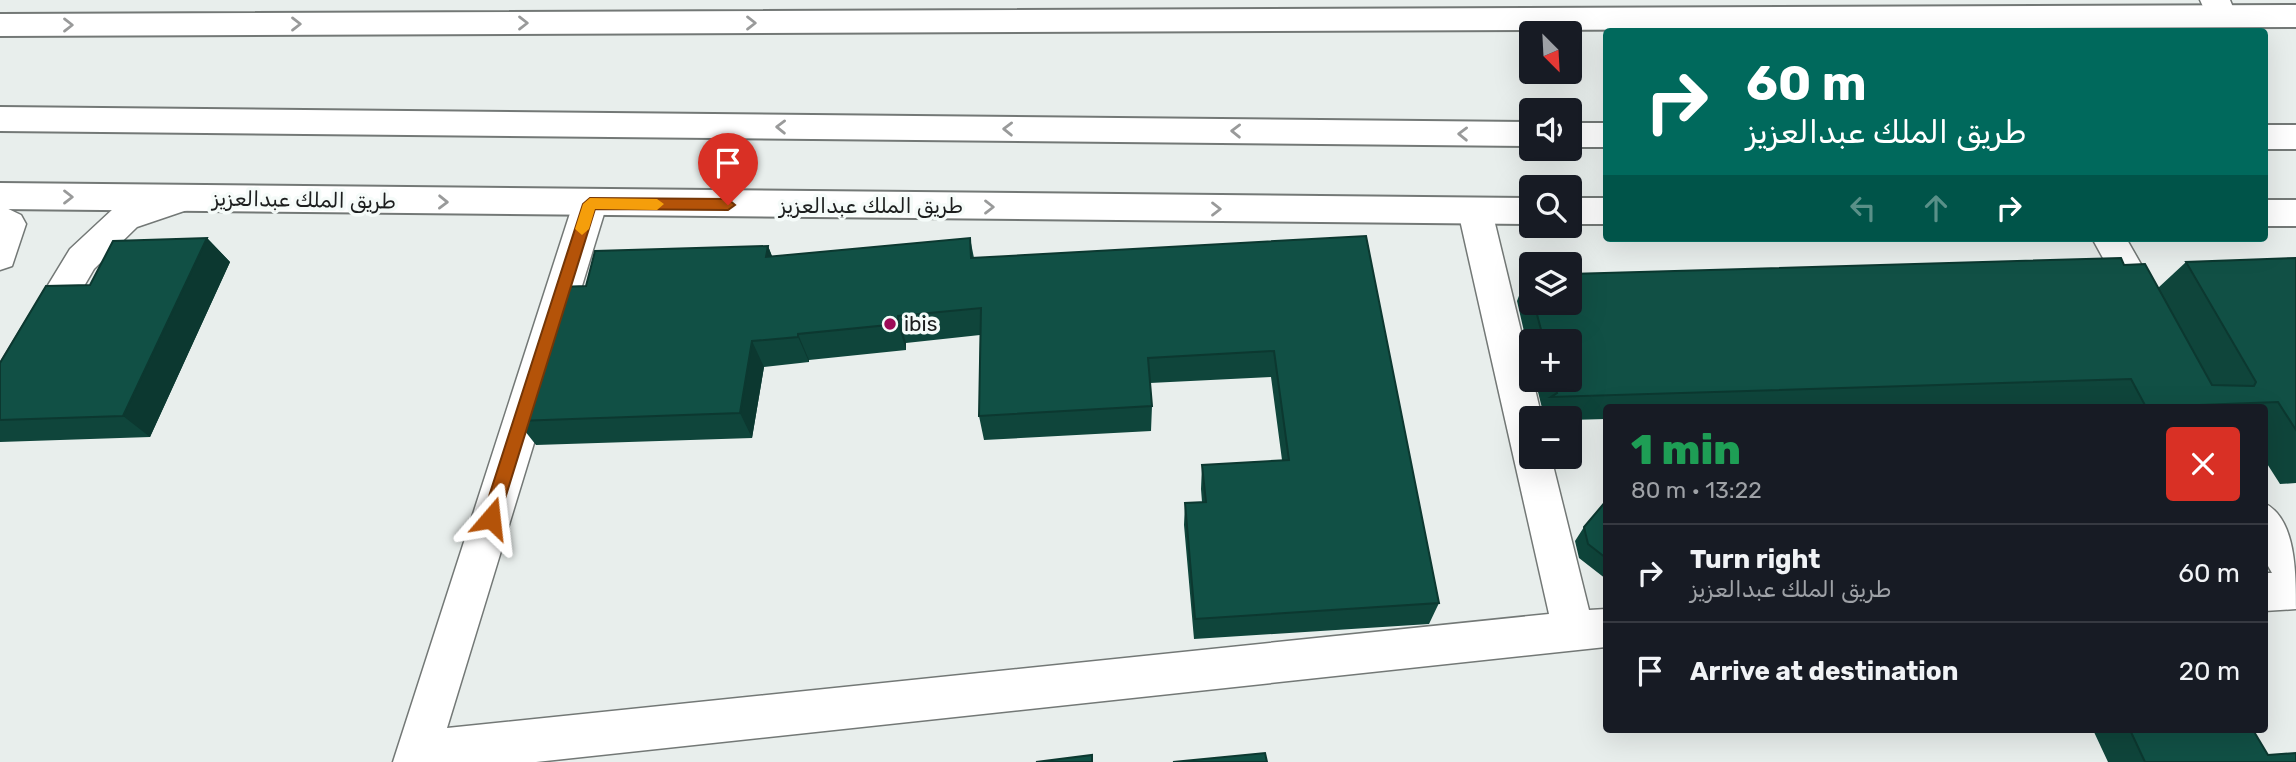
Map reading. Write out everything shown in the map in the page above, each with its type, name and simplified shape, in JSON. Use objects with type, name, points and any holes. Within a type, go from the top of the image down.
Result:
[{"type":"main road","points":[[0,25],[2133,8],[2218,8],[2296,16]]},
{"type":"main road","points":[[0,119],[1519,134]]},
{"type":"main road","points":[[1582,135],[1603,135]]},
{"type":"main road","points":[[2268,137],[2296,137]]},
{"type":"main road","name":"طريق الملك عبدالعزيز","points":[[0,197],[1519,211]]},
{"type":"main road","points":[[1582,211],[1603,211]]},
{"type":"main road","points":[[2268,213],[2296,213]]},
{"type":"street","points":[[0,397],[82,259],[125,218],[184,198]]},
{"type":"street","points":[[590,204],[415,758],[1590,629],[1537,469]]},
{"type":"street","points":[[1475,211],[1521,406]]},
{"type":"street","points":[[0,218],[9,224],[0,256]]},
{"type":"street","points":[[2111,242],[2162,335]]},
{"type":"street","points":[[2268,527],[2296,577]]},
{"type":"street","points":[[2268,592],[2296,590]]},
{"type":"building","points":[[1366,236],[1439,603],[1195,619],[1185,503],[1206,502],[1202,465],[1289,460],[1274,351],[1148,358],[1152,406],[979,416],[981,308],[898,316],[898,324],[752,341],[740,413],[517,421],[559,287],[586,286],[595,251],[768,246],[766,257],[970,238],[971,258]]},
{"type":"building","points":[[207,238],[123,416],[0,420],[0,363],[46,286],[90,285],[113,241]]},
{"type":"building","points":[[2121,258],[2124,265],[2145,264],[2212,385],[2254,386],[2256,382],[2186,262],[2296,258],[2296,430],[2278,402],[2144,404],[2131,379],[1551,397],[1557,392],[1582,392],[1582,329],[1541,329],[1537,315],[1582,315],[1582,274]]},
{"type":"building","points":[[1603,505],[1603,556],[1588,544],[1584,527]]},
{"type":"building","points":[[2131,733],[2255,733],[2268,755],[2296,753],[2296,762],[2145,762]]},
{"type":"building","points":[[1265,753],[1267,762],[1173,762]]},
{"type":"building","points":[[1092,755],[1092,762],[1036,762]]},
{"type":"slow traffic","points":[[582,229],[590,204],[657,204]]},
{"type":"place","name":"ibis","points":[[890,324]]},
{"type":"route","points":[[491,518],[590,204],[728,205]]}]
